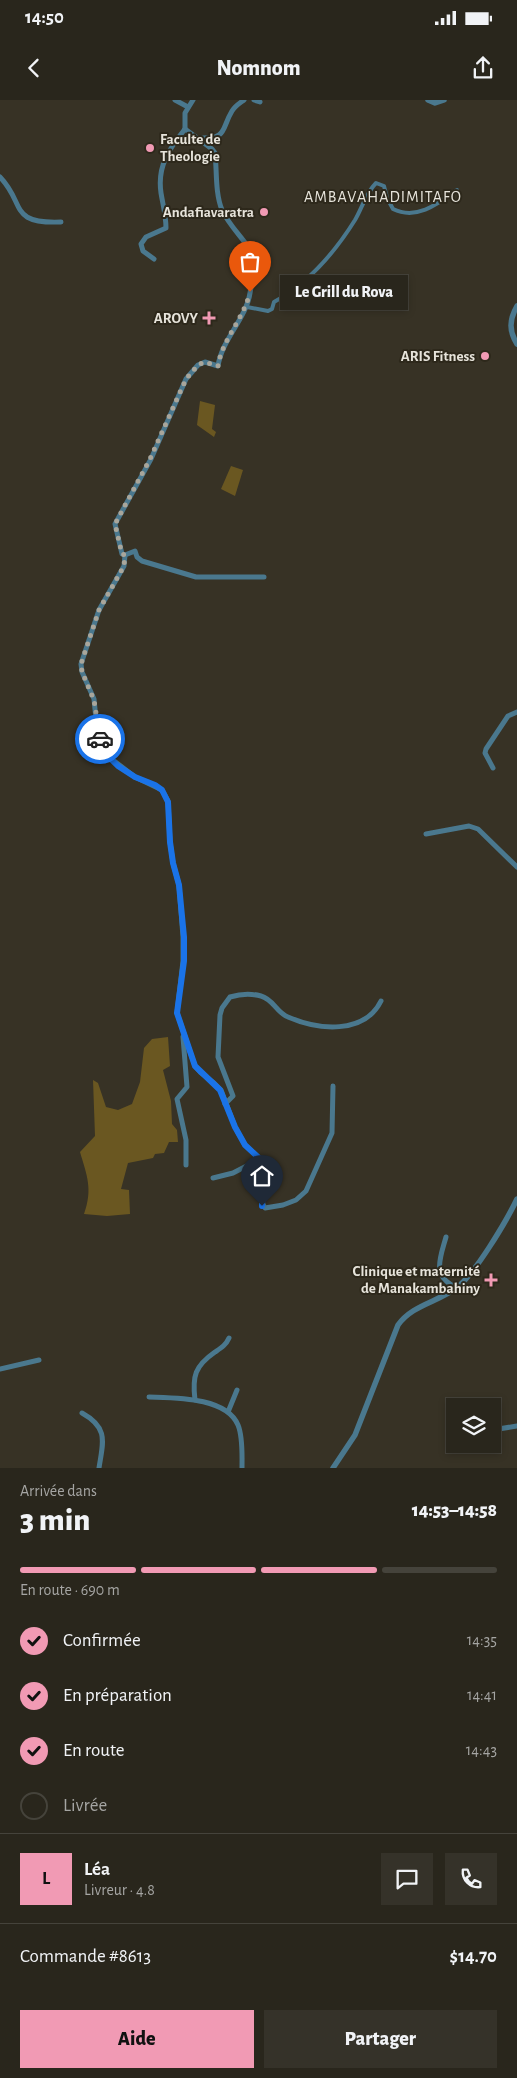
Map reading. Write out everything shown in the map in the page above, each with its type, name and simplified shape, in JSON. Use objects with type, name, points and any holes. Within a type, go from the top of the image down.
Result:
[{"type":"street","points":[[175,100],[188,107]]},
{"type":"street","points":[[154,259],[143,251],[141,244],[146,237],[166,228],[161,191],[162,165],[172,144],[185,129],[184,119],[188,107],[193,100]]},
{"type":"street","points":[[198,138],[212,138],[219,135],[227,125],[233,110],[244,100]]},
{"type":"street","points":[[254,100],[260,102]]},
{"type":"street","points":[[428,100],[435,103],[444,100]]},
{"type":"street","points":[[185,129],[215,153],[218,197],[221,208],[250,250],[252,261],[250,292],[247,307],[220,355],[218,366],[204,362],[198,365],[186,379],[150,459],[115,524],[122,554],[125,555],[124,566],[99,610],[81,664],[82,672],[94,700],[97,730],[101,744],[109,757],[118,766],[135,777],[162,790],[168,802],[171,849],[182,908],[184,961],[177,1013],[195,1066],[220,1090],[235,1127],[245,1145],[260,1159],[269,1174],[271,1186],[262,1202],[264,1208],[283,1205],[296,1200],[306,1191],[332,1133],[333,1086]]},
{"type":"street","points":[[0,176],[8,186],[18,210],[23,214],[36,221],[61,222]]},
{"type":"street","points":[[247,307],[268,312],[272,309],[274,302],[293,291],[328,257],[355,220],[376,183],[384,186],[387,198],[393,209],[411,214],[436,206],[457,190]]},
{"type":"street","points":[[517,306],[510,326],[511,333],[517,344]]},
{"type":"street","points":[[125,555],[136,552],[137,557],[142,560],[196,577],[264,577]]},
{"type":"street","points":[[493,768],[485,754],[486,749],[508,716],[517,712]]},
{"type":"street","points":[[426,834],[469,826],[478,828],[517,867]]},
{"type":"street","points":[[225,1104],[233,1096],[218,1057],[219,1029],[222,1008],[230,997],[246,994],[262,996],[269,1000],[286,1017],[332,1028],[357,1023],[371,1016],[381,1000]]},
{"type":"street","points":[[183,1032],[187,1087],[177,1099],[186,1140],[186,1165]]},
{"type":"street","points":[[213,1178],[233,1173],[260,1159]]},
{"type":"street","points":[[333,1468],[355,1434],[398,1325],[409,1313],[457,1288],[475,1267],[517,1199]]},
{"type":"street","points":[[446,1237],[439,1271],[441,1277],[446,1282],[457,1288]]},
{"type":"street","points":[[195,1400],[194,1379],[198,1368],[205,1359],[226,1343],[229,1338]]},
{"type":"street","points":[[0,1369],[39,1360]]},
{"type":"street","points":[[228,1412],[238,1390]]},
{"type":"street","points":[[149,1397],[195,1400],[228,1412],[239,1427],[242,1468]]},
{"type":"street","points":[[82,1413],[97,1423],[102,1435],[99,1468]]},
{"type":"street","points":[[501,1429],[517,1426]]},
{"type":"shaded area","points":[[200,401],[215,405],[212,429],[216,432],[214,437],[197,425]]},
{"type":"shaded area","points":[[231,466],[243,470],[235,496],[221,489]]},
{"type":"shaded area","points":[[168,1037],[170,1066],[163,1070],[171,1101],[172,1124],[177,1130],[178,1142],[169,1142],[164,1153],[155,1154],[153,1158],[128,1163],[121,1189],[129,1190],[130,1214],[107,1216],[84,1214],[89,1190],[80,1152],[95,1136],[93,1080],[98,1083],[106,1107],[118,1110],[132,1104],[140,1082],[144,1048],[152,1039]]},
{"type":"way so far","points":[[100,739],[97,730],[94,700],[82,672],[81,664],[99,610],[124,566],[125,555],[122,554],[115,524],[150,459],[186,379],[198,365],[204,362],[218,366],[220,355],[247,307],[250,292]]},
{"type":"place","name":"Faculte de Theologie","points":[[150,148]]},
{"type":"place","name":"Andafiavaratra","points":[[264,212]]},
{"type":"place","name":"Le Grill du Rova","points":[[250,292]]},
{"type":"place","name":"AROVY","points":[[209,318]]},
{"type":"place","name":"ARIS Fitness","points":[[485,356]]},
{"type":"place","name":"Clinique et maternité de Manakambahiny","points":[[491,1280]]},
{"type":"district","name":"AMBAVAHADIMITAFO","points":[[383,196]]},
{"type":"route","points":[[100,739],[109,757],[118,766],[135,777],[162,790],[168,802],[170,842],[179,885],[184,937],[184,961],[177,1013],[195,1066],[214,1082],[220,1090],[235,1127],[245,1145],[260,1159],[269,1174],[271,1186],[262,1202],[262,1206]]}]
